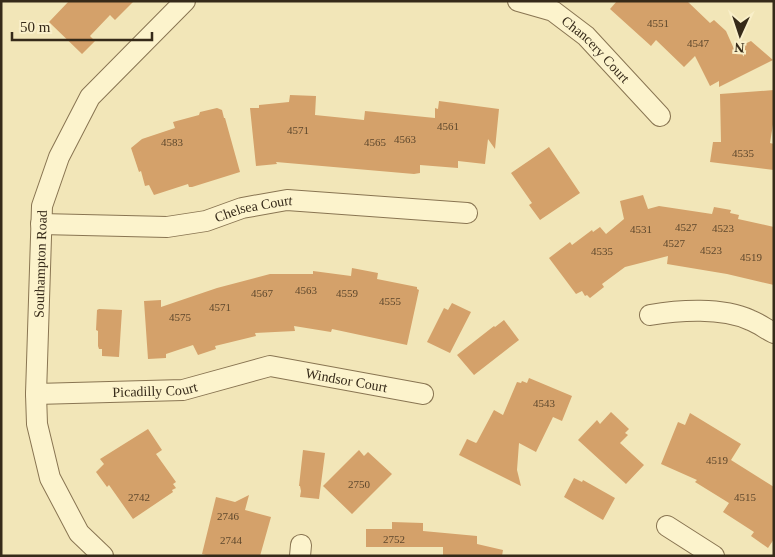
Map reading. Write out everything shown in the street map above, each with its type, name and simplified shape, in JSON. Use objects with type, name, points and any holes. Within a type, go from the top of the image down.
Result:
[{"type":"street","name":"Southampton Road","points":[[103,556],[79,533],[50,478],[37,424],[36,394],[42,206],[59,157],[90,97],[185,1]]},
{"type":"street","name":"Chancery Court","points":[[518,1],[553,11],[586,36],[660,116]]},
{"type":"street","name":"Chelsea Court","points":[[41,224],[168,227],[206,221],[242,208],[287,200],[467,213]]},
{"type":"street","points":[[650,315],[676,311],[728,313],[749,319],[774,333]]},
{"type":"street","name":"Picadilly Court","points":[[36,394],[183,390],[270,366]]},
{"type":"street","name":"Windsor Court","points":[[270,366],[423,394]]},
{"type":"street","points":[[667,526],[714,556]]},
{"type":"building","points":[[69,1],[134,1],[115,20],[110,15],[90,36],[95,41],[82,54],[49,22]]},
{"type":"building","points":[[617,1],[687,1],[710,23],[714,20],[726,31],[734,49],[751,41],[773,60],[719,87],[719,81],[710,86],[695,56],[684,67],[656,40],[651,46],[610,9]]},
{"type":"building","points":[[774,90],[774,118],[770,143],[774,144],[774,170],[710,162],[713,142],[721,142],[720,94]]},
{"type":"building","points":[[290,95],[316,96],[315,115],[364,120],[365,111],[435,118],[435,108],[438,109],[439,101],[499,109],[495,149],[488,139],[485,164],[458,161],[458,168],[420,165],[420,173],[414,174],[276,162],[277,164],[256,166],[250,108],[259,108],[259,105],[289,102]]},
{"type":"building","points":[[217,108],[222,110],[225,118],[240,172],[192,187],[189,187],[188,184],[154,195],[149,185],[145,186],[131,148],[142,139],[175,128],[173,122]]},
{"type":"building","points":[[549,147],[580,193],[540,220],[529,205],[532,203],[511,173]]},
{"type":"building","points":[[643,195],[648,209],[659,206],[712,214],[714,207],[731,210],[730,213],[739,215],[738,219],[774,227],[774,285],[727,274],[667,264],[668,256],[625,267],[602,284],[604,287],[590,298],[587,295],[585,296],[582,291],[576,294],[549,258],[570,242],[572,245],[592,230],[593,232],[600,227],[606,234],[624,219],[620,201]]},
{"type":"building","points":[[352,268],[378,273],[377,279],[417,287],[419,290],[407,345],[332,329],[331,332],[294,326],[295,331],[255,333],[256,336],[215,346],[216,349],[198,355],[193,345],[166,354],[166,358],[148,359],[144,301],[161,300],[161,307],[217,288],[270,274],[313,274],[313,271],[351,276]]},
{"type":"building","points":[[452,303],[471,312],[450,353],[427,342],[444,308],[448,310]]},
{"type":"building","points":[[97,310],[122,310],[119,357],[102,356],[102,349],[99,349],[98,331],[96,330]]},
{"type":"building","points":[[504,320],[519,340],[474,375],[457,355]]},
{"type":"building","points":[[529,378],[572,396],[562,421],[553,417],[536,452],[519,443],[517,470],[521,486],[459,455],[467,439],[477,442],[494,410],[503,415],[517,382],[527,383]]},
{"type":"building","points":[[611,412],[629,429],[625,433],[628,435],[620,443],[644,465],[626,484],[578,440],[597,420],[600,424]]},
{"type":"building","points":[[690,413],[741,444],[731,460],[774,487],[774,539],[768,548],[751,536],[754,532],[723,512],[729,503],[695,482],[697,480],[661,464],[678,422],[685,425]]},
{"type":"building","points":[[148,429],[162,450],[156,454],[176,482],[173,484],[176,488],[133,519],[109,485],[107,487],[96,472],[104,464],[100,459]]},
{"type":"building","points":[[303,450],[325,453],[319,499],[300,497],[301,491],[299,486]]},
{"type":"building","points":[[359,450],[364,456],[368,452],[392,474],[352,514],[323,486]]},
{"type":"building","points":[[574,478],[582,482],[583,480],[615,498],[603,520],[564,497]]},
{"type":"building","points":[[249,495],[245,510],[271,517],[260,556],[210,556],[202,554],[216,497],[235,502]]},
{"type":"building","points":[[392,522],[423,523],[423,531],[477,536],[477,544],[503,550],[502,556],[443,556],[443,547],[366,547],[366,529],[392,529]]}]
